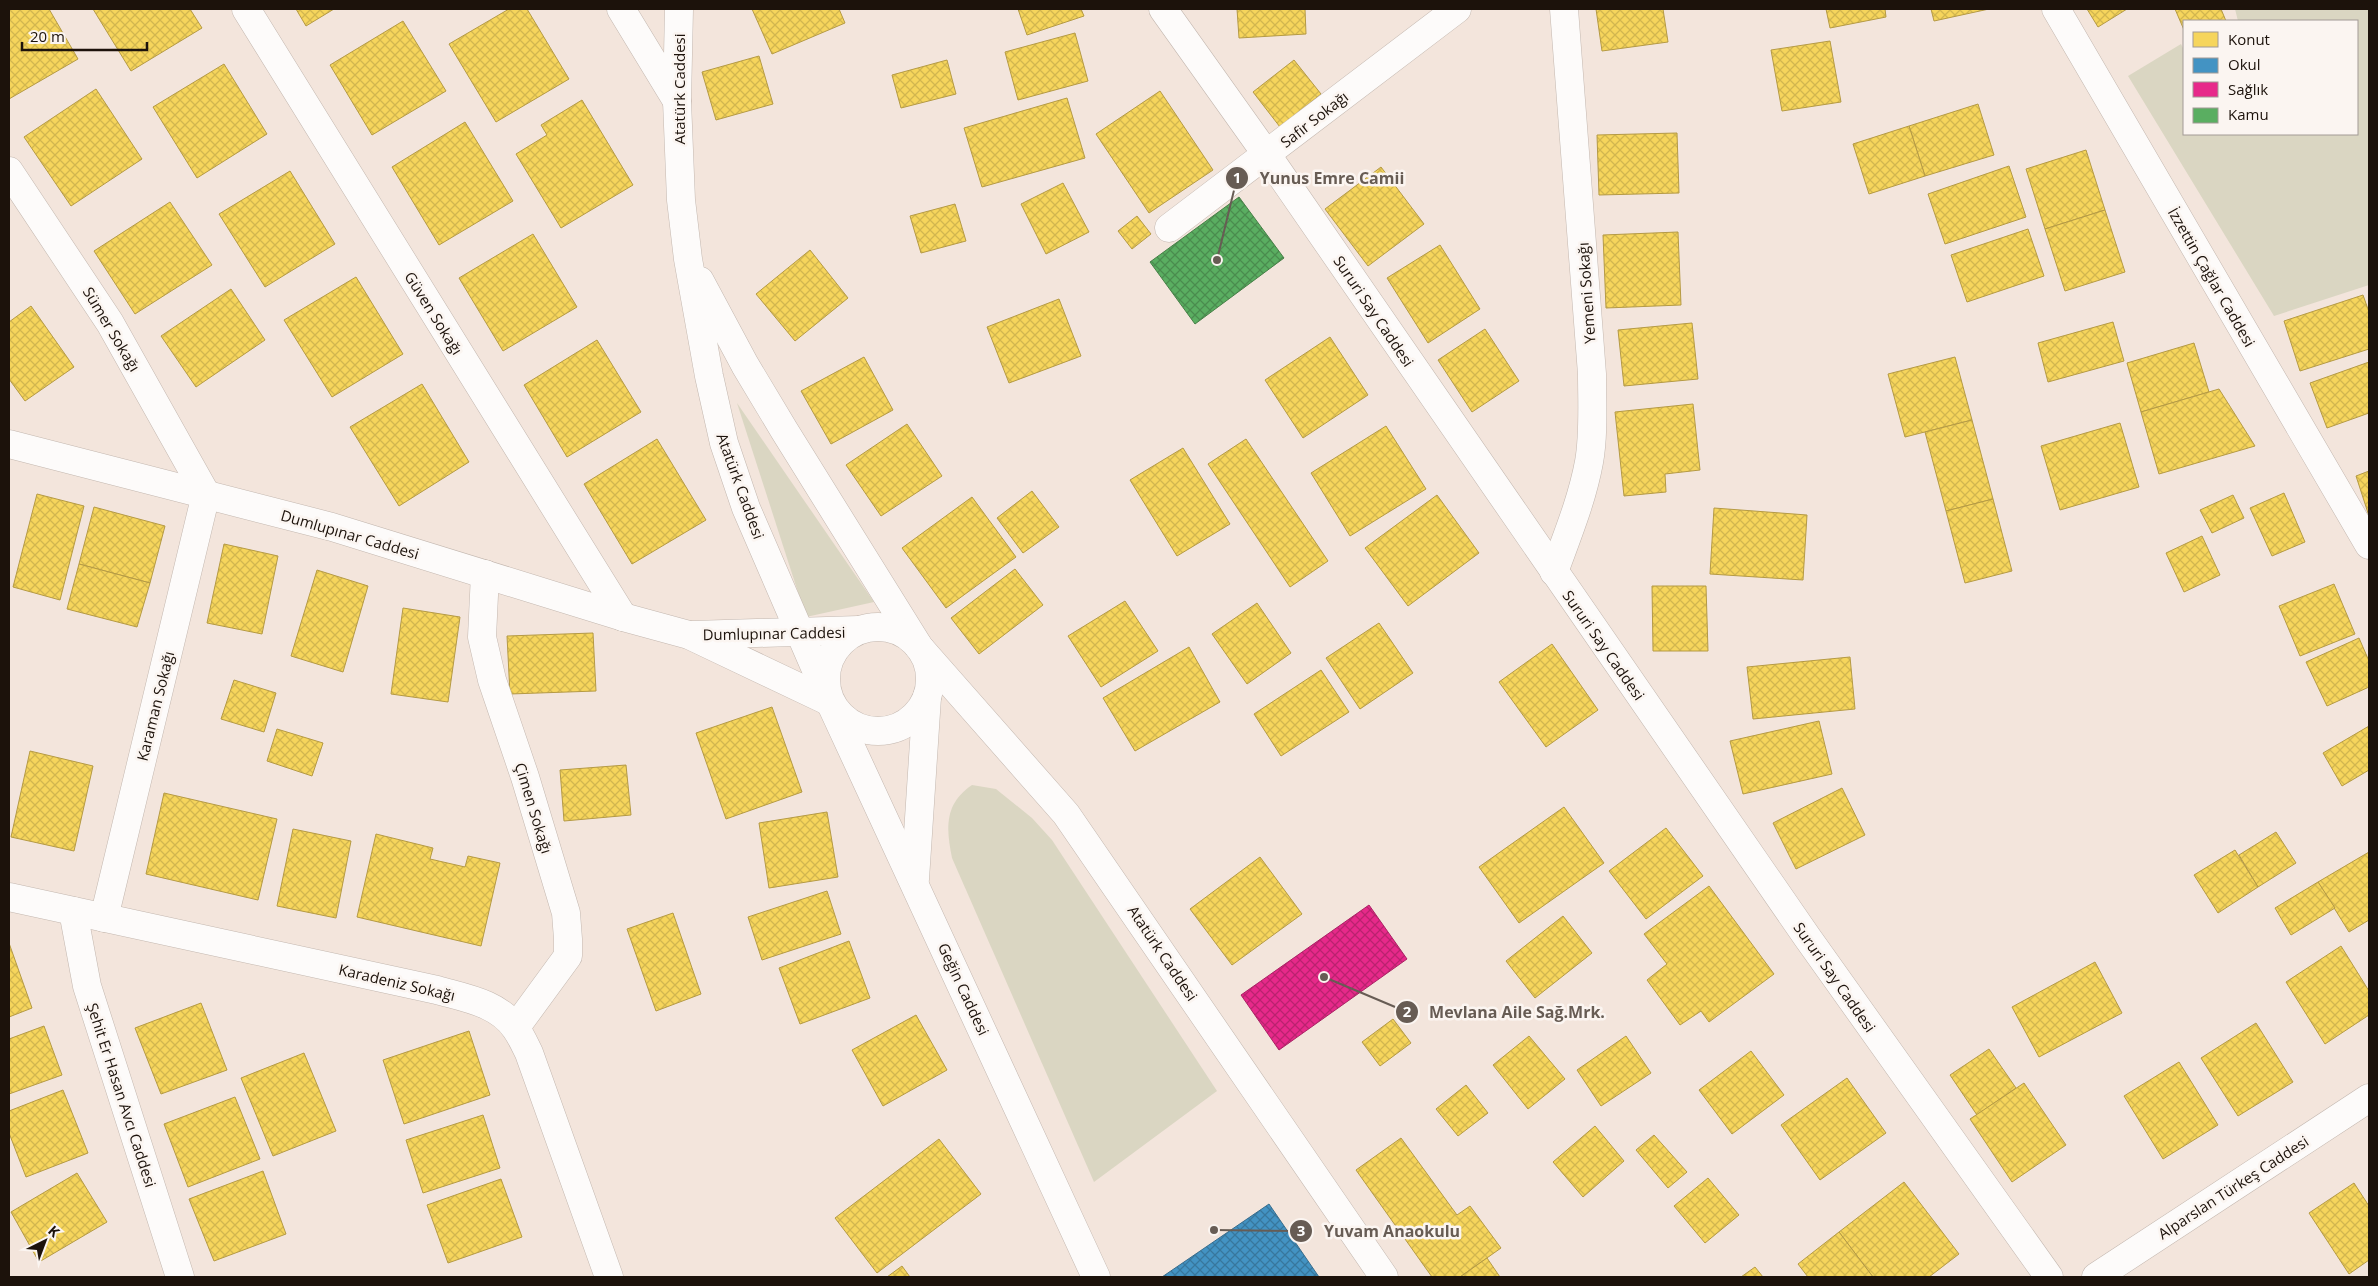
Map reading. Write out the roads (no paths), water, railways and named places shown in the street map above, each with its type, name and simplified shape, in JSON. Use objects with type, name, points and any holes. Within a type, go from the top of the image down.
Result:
[{"type":"street","name":"Güven Sokağı","points":[[246,9],[623,617]]},
{"type":"street","points":[[621,9],[677,101]]},
{"type":"street","name":"Atatürk Caddesi","points":[[679,9],[677,101],[682,200],[688,259],[709,376],[724,444],[746,508],[830,702],[843,717],[854,725],[871,730],[888,730],[905,724],[918,712],[927,697],[930,680],[927,663],[919,647],[765,398],[688,259]]},
{"type":"street","name":"Sururi Say Caddesi","points":[[1164,9],[1267,155],[1807,937],[2049,1277]]},
{"type":"street","name":"Safir Sokağı","points":[[1169,228],[1457,9]]},
{"type":"street","name":"Yemeni Sokağı","points":[[1554,572],[1582,494],[1590,461],[1592,428],[1592,374],[1564,9]]},
{"type":"street","name":"İzzettin Çağlar Caddesi","points":[[2056,9],[2369,545]]},
{"type":"street","name":"Sümer Sokağı","points":[[9,171],[110,323],[206,494]]},
{"type":"street","name":"Dumlupınar Caddesi","points":[[9,444],[332,527],[623,617],[689,635],[830,702]]},
{"type":"street","name":"Karaman Sokağı","points":[[104,918],[206,494]]},
{"type":"street","name":"Çimen Sokağı","points":[[485,574],[482,637],[492,680],[525,777],[566,913],[568,939],[568,956],[516,1027]]},
{"type":"street","name":"Atatürk Caddesi","points":[[859,630],[876,627],[892,629],[907,636],[919,647],[1066,814],[1384,1277]]},
{"type":"street","name":"Dumlupınar Caddesi","points":[[689,635],[859,630]]},
{"type":"street","points":[[830,702],[826,684],[827,666],[834,651],[845,639],[859,630]]},
{"type":"street","points":[[915,884],[927,697]]},
{"type":"street","name":"Geğin Caddesi","points":[[830,702],[1096,1277]]},
{"type":"street","name":"Karadeniz Sokağı","points":[[9,897],[453,994],[477,1001],[497,1010],[516,1027],[530,1053],[609,1277]]},
{"type":"street","name":"Şehit Er Hasan Avcı Caddesi","points":[[73,911],[87,986],[180,1277]]},
{"type":"street","name":"Alparslan Türkeş Caddesi","points":[[2096,1277],[2369,1098]]},
{"type":"place","name":"Yunus Emre Camii","points":[[1217,260]]},
{"type":"place","name":"Mevlana Aile Sağ.Mrk.","points":[[1324,977]]},
{"type":"place","name":"Yuvam Anaokulu","points":[[1214,1230]]}]
